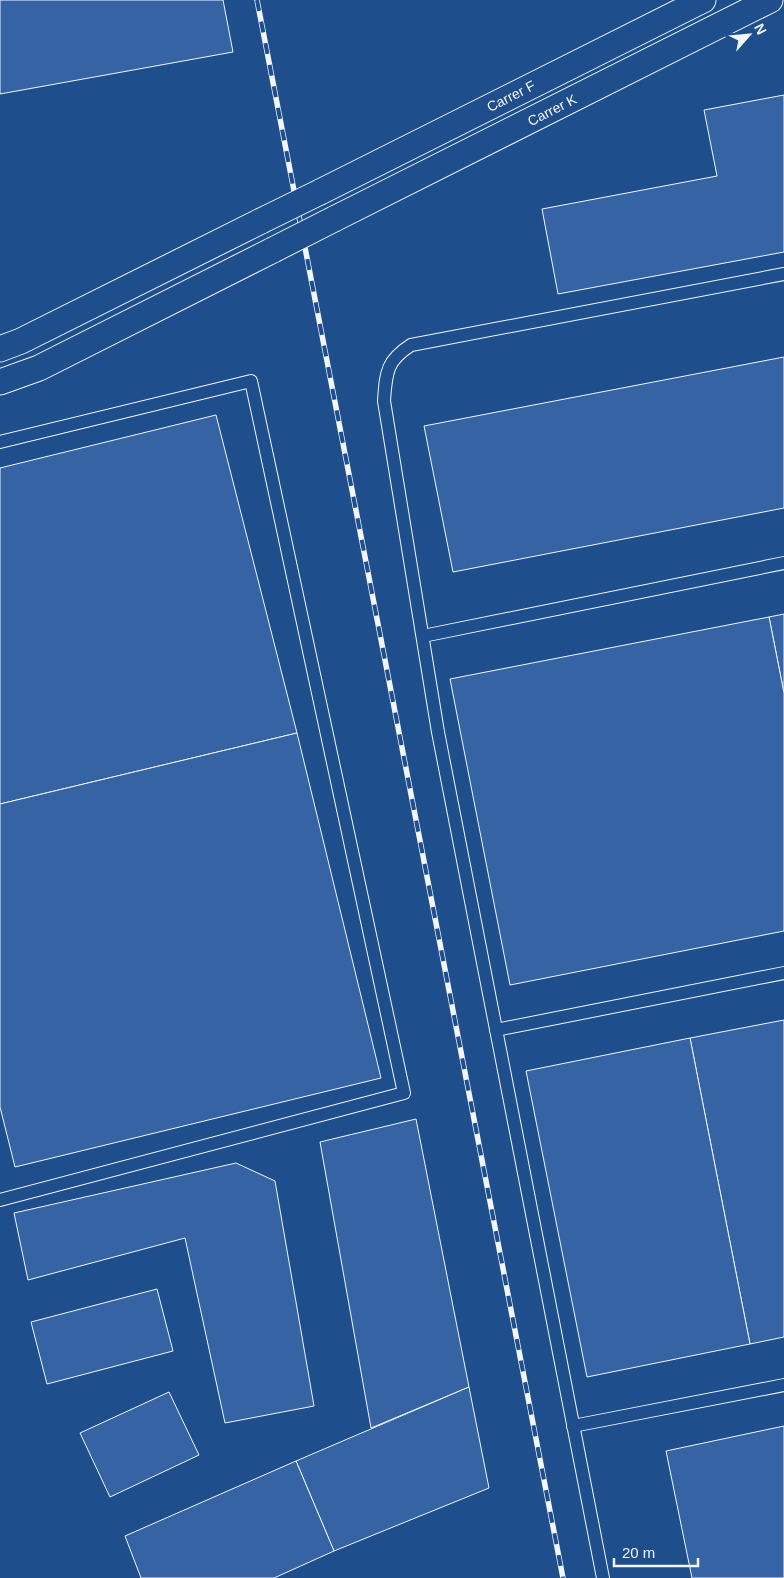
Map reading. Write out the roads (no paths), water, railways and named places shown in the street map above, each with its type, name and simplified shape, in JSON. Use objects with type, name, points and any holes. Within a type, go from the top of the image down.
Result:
[{"type":"street","name":"Carrer F","points":[[0,349],[21,341],[703,0]]},
{"type":"street","name":"Carrer K","points":[[0,382],[39,368],[770,0]]},
{"type":"lane","points":[[602,1578],[438,732],[384,402],[389,365],[399,353],[411,345],[784,274]]},
{"type":"lane","points":[[0,442],[250,381],[404,1093],[0,1200]]},
{"type":"lane","points":[[423,636],[784,563]]},
{"type":"lane","points":[[496,1030],[784,973]]},
{"type":"lane","points":[[573,1426],[784,1385]]},
{"type":"railway","points":[[257,0],[563,1578]]}]
